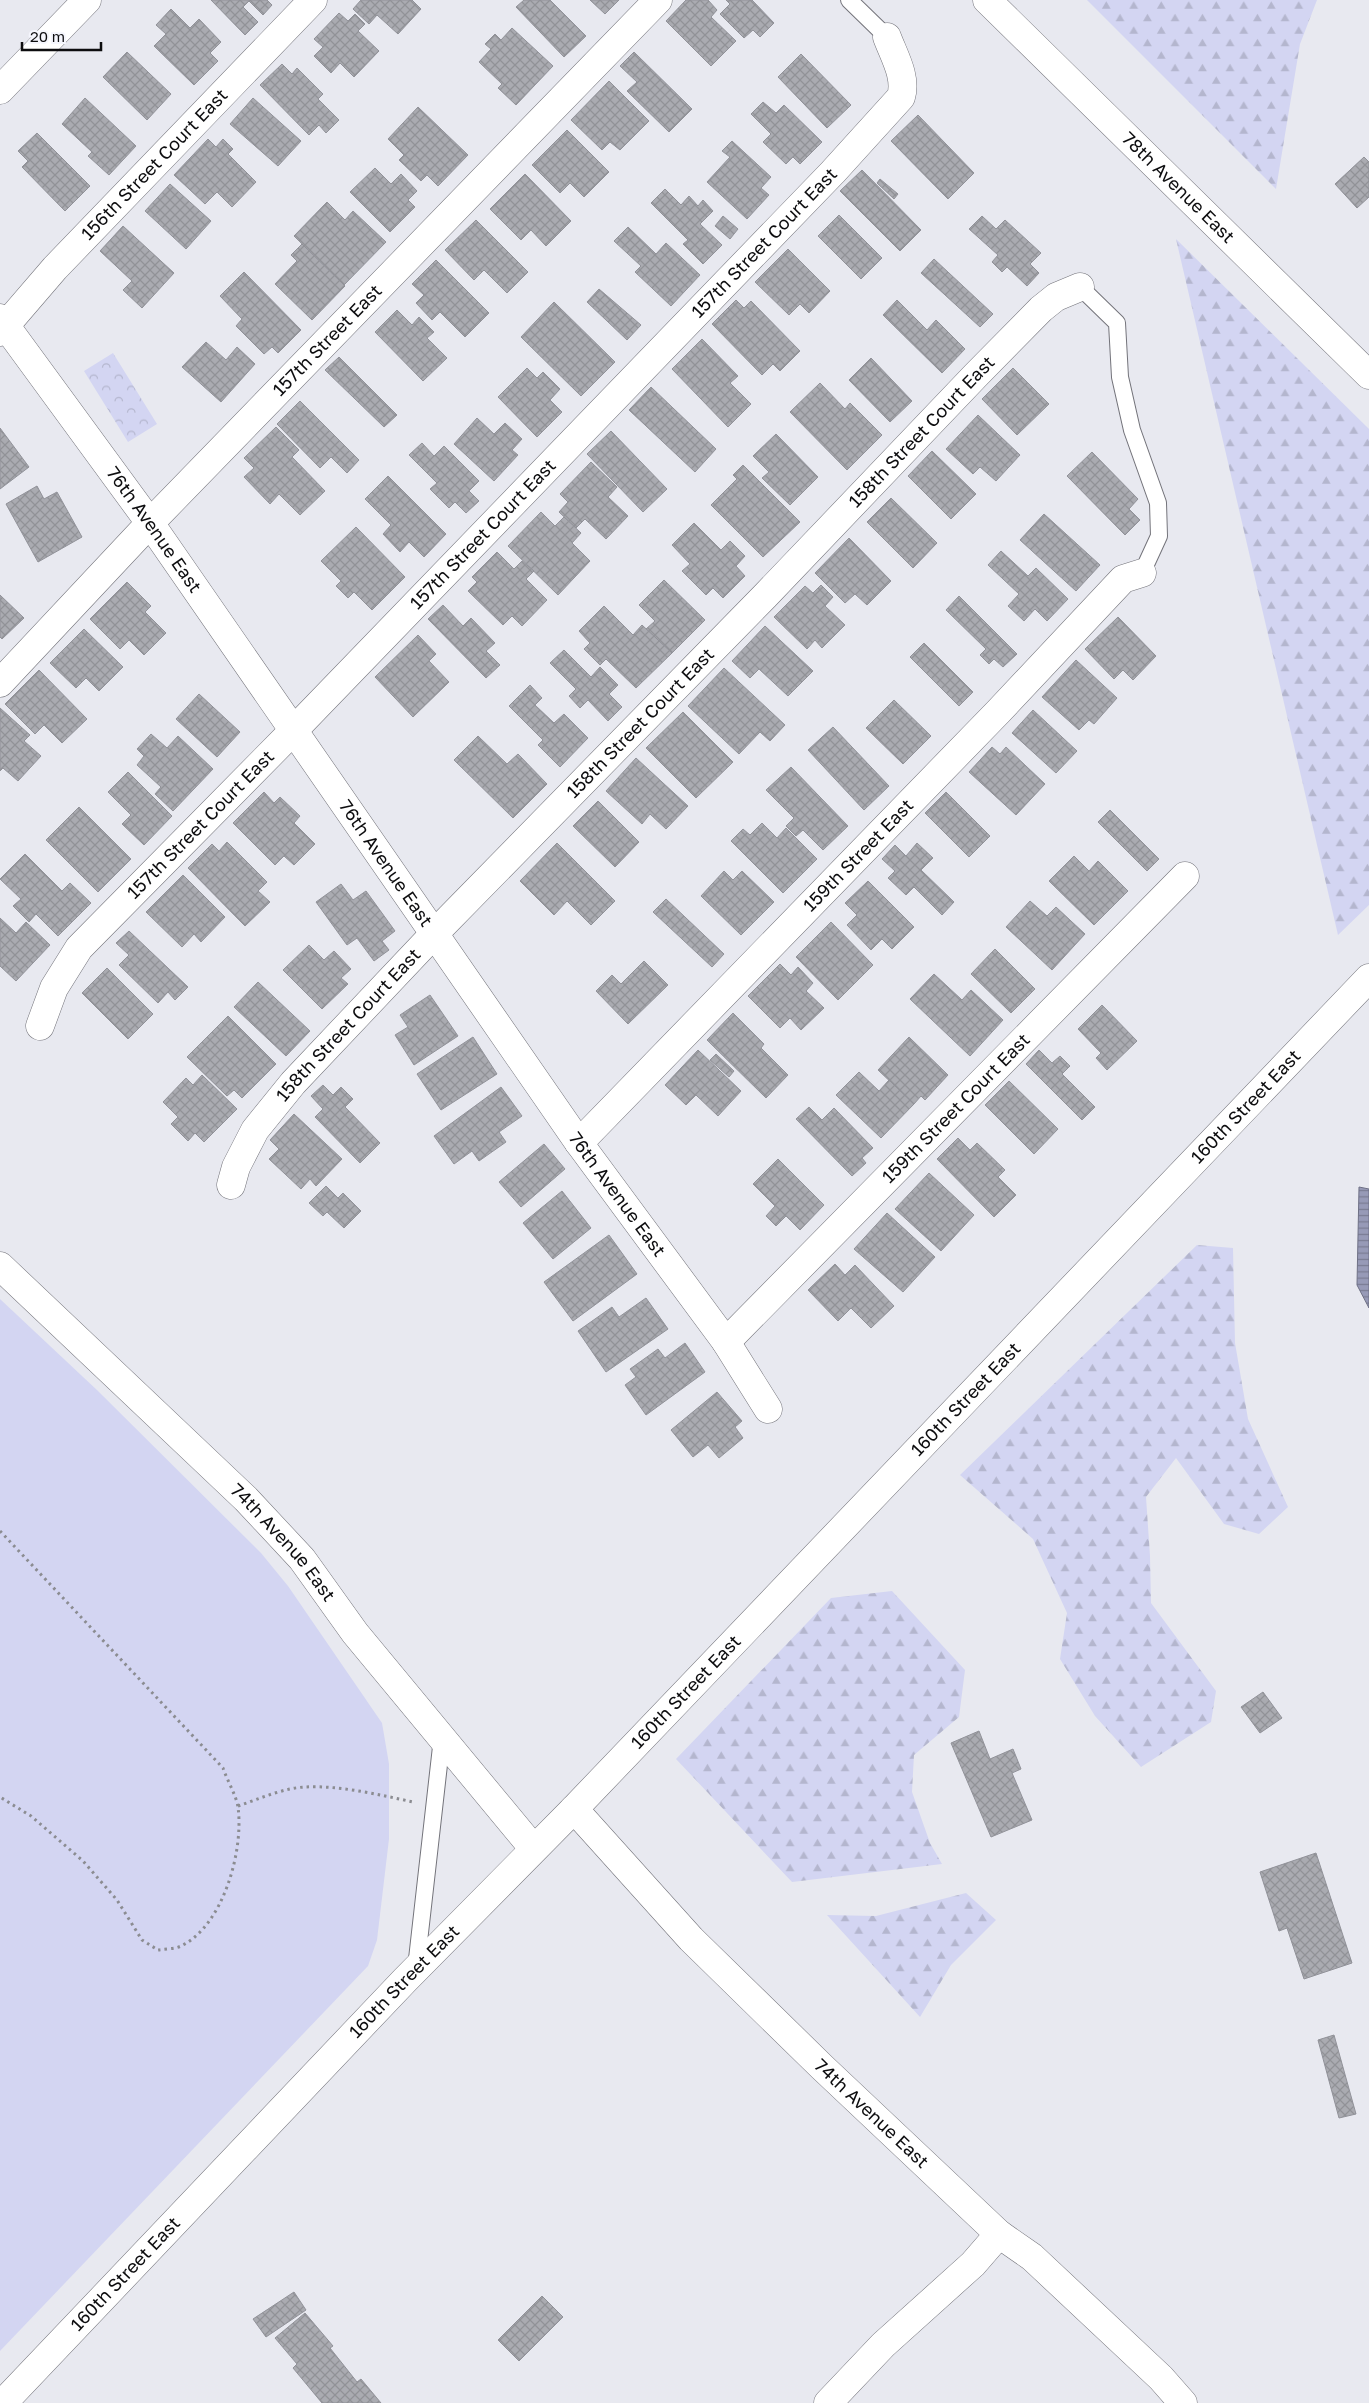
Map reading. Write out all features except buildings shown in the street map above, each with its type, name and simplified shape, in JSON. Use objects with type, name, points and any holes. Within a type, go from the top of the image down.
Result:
[{"type":"street","points":[[0,90],[87,0]]},
{"type":"street","name":"156th Street Court East","points":[[2,325],[313,0]]},
{"type":"street","name":"157th Street East","points":[[0,683],[150,523],[658,0]]},
{"type":"street","name":"78th Avenue East","points":[[987,0],[1369,375]]},
{"type":"street","name":"157th Street Court East","points":[[40,1026],[54,988],[79,948],[294,730],[833,172],[901,98],[903,88],[901,74],[887,37]]},
{"type":"street","name":"158th Street Court East","points":[[231,1185],[236,1167],[255,1130],[293,1083],[434,934],[758,603],[976,374],[1041,309],[1056,297],[1080,287]]},
{"type":"street","name":"76th Avenue East","points":[[2,325],[150,523],[579,1143],[726,1342],[768,1409]]},
{"type":"street","name":"159th Street East","points":[[579,1143],[998,712],[1123,579],[1142,573]]},
{"type":"street","name":"159th Street Court East","points":[[726,1342],[1185,876]]},
{"type":"street","name":"160th Street East","points":[[3,2403],[416,1968],[533,1848],[574,1809],[1369,978]]},
{"type":"street","name":"74th Avenue East","points":[[0,1266],[252,1506],[302,1559],[355,1633],[533,1848]]},
{"type":"street","name":"74th Avenue East","points":[[574,1809],[691,1939],[999,2234],[1032,2257],[1160,2378],[1183,2403]]},
{"type":"street","points":[[828,2403],[883,2345],[973,2264],[999,2234]]},
{"type":"lane","points":[[849,0],[887,37]]},
{"type":"lane","points":[[1080,287],[1117,323],[1122,386],[1132,430],[1158,503],[1159,536],[1142,573]]},
{"type":"lane","points":[[416,1968],[442,1738]]},
{"type":"path","points":[[0,1531],[223,1768],[238,1806],[239,1838],[224,1897],[206,1928],[180,1946],[158,1950],[142,1940],[117,1900],[83,1861],[30,1816],[0,1797]]},
{"type":"path","points":[[238,1806],[272,1794],[305,1787],[372,1793],[434,1806]]},
{"type":"green space","points":[[1087,0],[1317,0],[1300,44],[1276,189]]},
{"type":"green space","points":[[1176,239],[1369,429],[1369,905],[1338,935]]},
{"type":"green space","points":[[113,353],[157,424],[128,442],[84,371]]},
{"type":"green space","points":[[1197,1245],[1233,1248],[1235,1343],[1248,1419],[1288,1507],[1259,1534],[1224,1524],[1176,1458],[1146,1497],[1151,1603],[1216,1691],[1211,1722],[1141,1767],[1095,1716],[1060,1659],[1067,1613],[1033,1539],[960,1475]]},
{"type":"green space","points":[[0,1299],[98,1391],[261,1553],[288,1586],[382,1723],[389,1764],[389,1839],[377,1940],[368,1966],[0,2351]]},
{"type":"green space","points":[[892,1591],[965,1670],[959,1717],[914,1755],[912,1792],[930,1843],[942,1864],[792,1882],[676,1759],[831,1598]]},
{"type":"green space","points":[[966,1893],[996,1920],[951,1965],[920,2017],[827,1915],[876,1916]]},
{"type":"shaded area","points":[[1359,1187],[1369,1189],[1369,1308],[1357,1285]]}]
